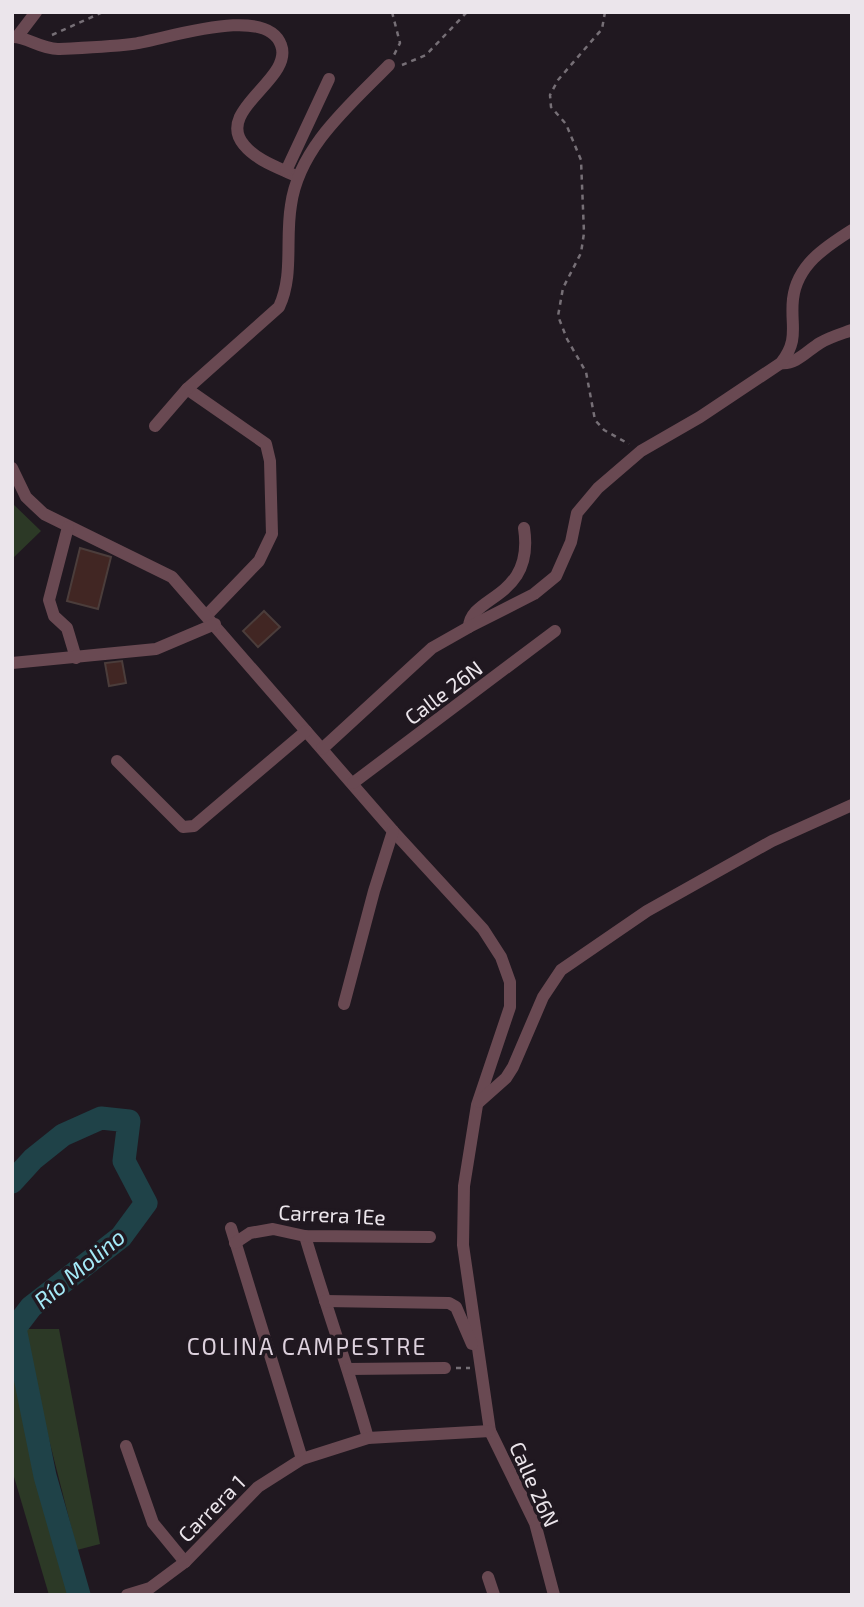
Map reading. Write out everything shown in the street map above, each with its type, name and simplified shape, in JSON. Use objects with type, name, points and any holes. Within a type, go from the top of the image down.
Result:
[{"type":"street","points":[[36,12],[14,37],[40,47],[54,49],[134,44],[233,24],[259,27],[274,34],[282,47],[279,69],[243,108],[238,127],[242,144],[263,160],[292,174]]},
{"type":"street","points":[[292,174],[322,134],[388,65]]},
{"type":"street","points":[[155,426],[187,389],[279,307],[287,290],[292,174],[329,79]]},
{"type":"street","points":[[323,749],[432,649],[470,626],[534,594],[556,576],[570,542],[577,513],[598,488],[641,451],[700,417],[781,363],[787,356],[793,337],[793,299],[803,269],[823,248],[852,230]]},
{"type":"street","points":[[781,363],[787,364],[796,360],[822,342],[852,330]]},
{"type":"street","points":[[12,663],[156,649],[211,620],[260,561],[272,534],[270,461],[266,444],[187,389]]},
{"type":"street","points":[[12,468],[26,497],[44,513],[172,577],[393,831],[483,929],[501,957],[510,982],[510,1007],[477,1105],[462,1211],[463,1245],[479,1363]]},
{"type":"street","points":[[68,527],[49,600],[54,616],[66,628],[76,658]]},
{"type":"street","points":[[470,626],[473,614],[515,580],[524,562],[524,528]]},
{"type":"street","name":"Calle 26N","points":[[353,783],[555,631]]},
{"type":"street","points":[[117,761],[183,827],[188,828],[194,826],[306,731]]},
{"type":"street","points":[[477,1105],[506,1078],[513,1067],[543,997],[561,970],[647,911],[772,841],[852,805]]},
{"type":"street","points":[[344,1004],[393,831]]},
{"type":"street","points":[[231,1228],[302,1459]]},
{"type":"street","name":"Carrera 1Ee","points":[[235,1243],[250,1233],[273,1229],[305,1236],[430,1237]]},
{"type":"street","points":[[305,1236],[368,1438]]},
{"type":"street","points":[[325,1301],[449,1303],[456,1307],[479,1363]]},
{"type":"street","name":"Calle 26N","points":[[479,1363],[490,1432],[536,1522],[554,1595]]},
{"type":"street","points":[[348,1369],[445,1368]]},
{"type":"street","name":"Carrera 1","points":[[127,1595],[150,1588],[185,1562],[258,1487],[302,1459],[368,1438],[490,1432]]},
{"type":"street","points":[[126,1446],[153,1523],[185,1562]]},
{"type":"street","points":[[488,1577],[494,1595]]},
{"type":"path","points":[[41,39],[103,12]]},
{"type":"path","points":[[392,12],[400,43],[388,65],[405,65],[426,55],[467,12]]},
{"type":"path","points":[[605,12],[602,29],[558,80],[550,95],[551,107],[566,124],[581,160],[584,221],[581,253],[563,288],[558,316],[567,340],[586,372],[595,420],[604,430],[641,451]]},
{"type":"path","points":[[445,1368],[479,1363]]},
{"type":"green space","points":[[12,503],[41,531],[12,559]]},
{"type":"green space","points":[[21,1329],[59,1329],[100,1544],[77,1550]]},
{"type":"green space","points":[[12,1345],[69,1595],[49,1595],[12,1470]]},
{"type":"building","points":[[80,548],[111,557],[98,609],[67,601]]},
{"type":"building","points":[[264,611],[280,627],[258,647],[243,631]]},
{"type":"building","points":[[122,661],[126,683],[109,686],[105,663]]},
{"type":"waterway","name":"Río Molino","points":[[12,1182],[33,1159],[63,1135],[101,1118],[129,1121],[124,1161],[146,1203],[121,1237],[31,1307],[15,1328],[45,1476],[79,1595]]},
{"type":"district","name":"COLINA CAMPESTRE","points":[[307,1346]]}]
